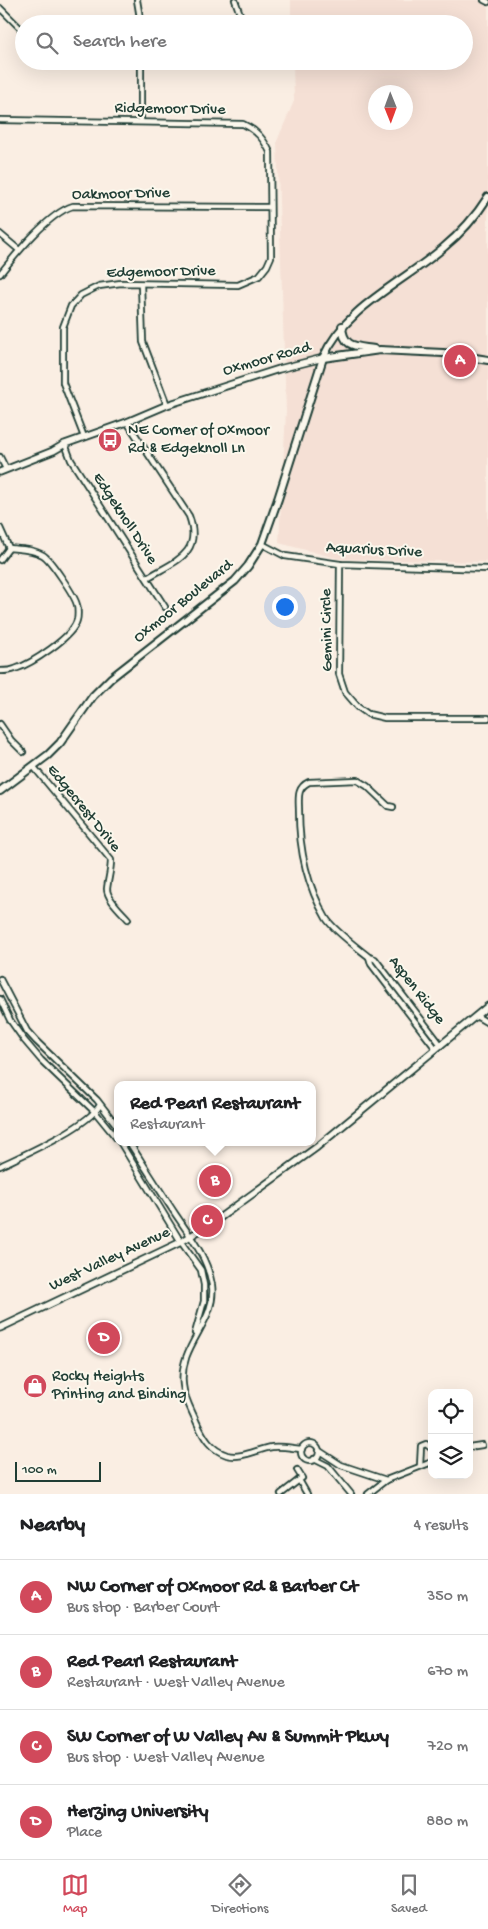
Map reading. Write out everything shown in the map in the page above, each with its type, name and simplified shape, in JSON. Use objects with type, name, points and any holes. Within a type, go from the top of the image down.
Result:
[{"type":"main road","name":"Oxmoor Road","points":[[323,358],[329,344],[342,326],[363,306],[442,249],[467,225],[488,197]]},
{"type":"main road","points":[[342,326],[345,341],[352,345],[380,350],[443,353],[488,360]]},
{"type":"main road","points":[[323,358],[380,350]]},
{"type":"main road","name":"Oxmoor Boulevard","points":[[0,791],[60,743],[93,696],[112,678],[236,581],[248,566],[262,544],[323,358]]},
{"type":"street","points":[[137,0],[140,15]]},
{"type":"street","points":[[235,0],[239,15]]},
{"type":"street","points":[[484,0],[488,2]]},
{"type":"street","points":[[0,8],[15,23]]},
{"type":"street","points":[[141,70],[141,121]]},
{"type":"street","name":"Ridgemoor Drive","points":[[0,120],[243,124],[255,130],[264,139],[270,152],[270,207]]},
{"type":"street","name":"Oakmoor Drive","points":[[0,274],[19,250],[64,209],[74,206],[270,207]]},
{"type":"street","name":"Edgemoor Drive","points":[[84,437],[63,383],[63,327],[71,306],[81,295],[99,286],[121,283],[238,285],[259,276],[272,257],[270,207]]},
{"type":"street","points":[[0,234],[19,250]]},
{"type":"street","points":[[141,284],[143,342],[167,405]]},
{"type":"street","name":"Oxmoor Road","points":[[0,472],[53,451],[64,444],[127,422],[167,405],[280,369],[323,358]]},
{"type":"street","points":[[127,422],[189,516],[194,529],[193,540],[189,550],[182,557],[147,578]]},
{"type":"street","name":"Edgeknoll Drive","points":[[64,444],[71,460],[165,607]]},
{"type":"street","points":[[0,457],[6,469]]},
{"type":"street","points":[[0,528],[9,548]]},
{"type":"street","name":"Aquarius Drive","points":[[262,544],[285,556],[340,564],[488,569]]},
{"type":"street","points":[[0,560],[9,548]]},
{"type":"street","points":[[0,671],[13,670],[27,664],[67,636],[78,619],[77,605],[45,556],[35,551],[9,548]]},
{"type":"street","name":"Gemini Circle","points":[[340,564],[339,674],[345,692],[358,707],[368,714],[386,718],[488,718]]},
{"type":"street","points":[[0,724],[22,752]]},
{"type":"street","name":"Edgecrest Drive","points":[[33,766],[111,860],[107,891],[128,919]]},
{"type":"street","name":"Aspen Ridge","points":[[392,807],[388,806],[367,786],[357,780],[309,782],[303,784],[299,791],[299,831],[306,870],[314,894],[327,920],[369,957],[375,959],[404,996],[439,1047]]},
{"type":"street","name":"Aspen Ridge","points":[[369,957],[371,964],[439,1047]]},
{"type":"street","points":[[379,974],[384,970]]},
{"type":"street","points":[[0,979],[27,1031],[97,1100],[114,1123]]},
{"type":"street","points":[[399,1000],[404,996]]},
{"type":"street","points":[[0,999],[10,1020],[24,1040],[41,1060],[96,1113],[114,1135]]},
{"type":"street","name":"West Valley Avenue","points":[[1,1326],[181,1242],[218,1219],[316,1147],[488,1006]]},
{"type":"street","points":[[476,1016],[488,1023]]},
{"type":"street","points":[[0,1166],[63,1134],[96,1113],[100,1105]]},
{"type":"street","points":[[122,1146],[181,1242],[201,1270],[204,1285],[204,1302],[185,1357],[182,1384],[186,1399],[202,1433],[211,1447],[229,1455],[249,1453],[273,1447],[302,1448]]},
{"type":"street","points":[[132,1146],[207,1264],[212,1288],[210,1307],[207,1317],[193,1338]]},
{"type":"street","points":[[351,1494],[328,1466],[314,1459],[304,1458],[301,1454],[305,1444],[316,1445],[318,1450],[342,1465],[386,1480]]},
{"type":"street","points":[[420,1466],[421,1446],[426,1444],[428,1446]]},
{"type":"street","points":[[473,1446],[482,1445]]},
{"type":"street","points":[[314,1459],[318,1455],[318,1450]]},
{"type":"street","points":[[368,1494],[386,1480],[428,1463]]},
{"type":"street","points":[[281,1494],[302,1478],[296,1470]]},
{"type":"street","points":[[299,1480],[307,1494]]},
{"type":"shaded area","points":[[291,0],[488,0],[488,562],[340,559],[279,543],[286,411],[277,141],[294,101],[293,70],[473,70],[473,15],[291,15]]},
{"type":"place","name":"NW Corner of Oxmoor Rd & Barber Ct","points":[[460,361]]},
{"type":"place","name":"NE Corner of Oxmoor Rd & Edgeknoll Ln","points":[[110,440]]},
{"type":"place","name":"Red Pearl Restaurant","points":[[215,1181]]},
{"type":"place","name":"SW Corner of W Valley Av & Summit Pkwy","points":[[207,1221]]},
{"type":"place","name":"Herzing University","points":[[104,1338]]},
{"type":"place","name":"Rocky Heights Printing and Binding","points":[[35,1386]]}]
